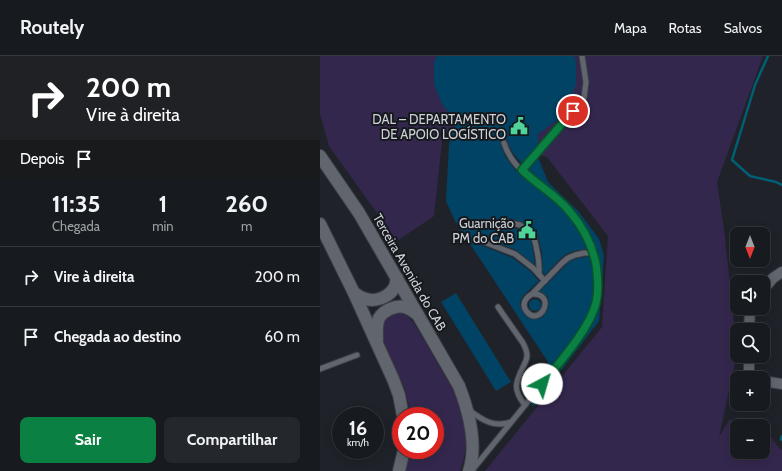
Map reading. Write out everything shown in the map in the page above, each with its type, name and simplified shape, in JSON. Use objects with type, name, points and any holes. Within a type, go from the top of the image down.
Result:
[{"type":"main road","name":"Terceira Avenida do CAB","points":[[320,156],[359,213],[459,386],[467,407],[470,421],[473,445],[470,471]]},
{"type":"main road","points":[[320,224],[354,293],[393,379],[399,395],[401,407]]},
{"type":"main road","points":[[354,293],[366,299],[379,299],[388,295],[392,291],[395,287],[397,278]]},
{"type":"main road","points":[[377,343],[379,319],[391,308],[405,307],[412,310],[420,318]]},
{"type":"main road","points":[[399,471],[402,459]]},
{"type":"street","points":[[770,282],[782,272]]},
{"type":"street","points":[[770,381],[782,384]]},
{"type":"lane","points":[[522,170],[584,98],[586,82],[582,56]]},
{"type":"lane","points":[[470,471],[525,405],[581,333],[596,304],[598,286],[594,253],[588,239],[570,212],[559,200],[536,183],[522,170],[510,156],[504,143]]},
{"type":"lane","points":[[503,222],[520,225],[533,234],[540,263],[539,274]]},
{"type":"lane","points":[[484,242],[515,254],[533,268],[545,281]]},
{"type":"lane","points":[[532,294],[537,294],[544,299],[546,306],[544,311],[540,314],[531,315],[526,311],[524,301],[527,297],[532,294],[568,258],[584,253],[594,253]]},
{"type":"lane","points":[[498,307],[526,349],[526,360],[518,377],[517,384],[518,396],[525,405]]},
{"type":"lane","points":[[320,369],[357,355]]},
{"type":"lane","points":[[467,407],[480,418],[491,423],[505,424],[512,421]]},
{"type":"shaded area","points":[[320,56],[763,56],[717,182],[730,286],[730,315],[733,315],[734,323],[730,323],[730,363],[735,363],[733,371],[730,371],[730,386],[719,437],[730,420],[730,459],[770,459],[770,436],[782,450],[782,471],[485,471],[602,327],[608,236],[547,157],[443,132],[434,216],[397,241],[329,146],[320,114]]},
{"type":"shaded area","points":[[398,312],[406,315],[414,323],[456,395],[463,413],[466,432],[465,452],[460,471],[405,471],[408,459],[444,459],[444,407],[409,407],[405,390],[382,338],[382,321],[387,316]]},
{"type":"building","name":"Guarnição PM do CAB","points":[[437,56],[574,56],[576,62],[576,84],[569,104],[556,121],[538,134],[538,146],[522,164],[512,152],[507,140],[504,139],[500,143],[505,156],[521,176],[559,206],[567,215],[580,234],[587,249],[566,254],[545,275],[543,273],[542,253],[537,233],[522,222],[504,217],[500,218],[499,220],[500,224],[518,229],[530,236],[535,265],[516,250],[485,238],[480,241],[483,246],[513,258],[530,271],[539,281],[524,295],[520,303],[524,314],[532,319],[539,319],[548,309],[548,297],[540,291],[570,261],[590,257],[594,278],[594,290],[589,311],[570,342],[525,398],[523,394],[548,362],[455,221],[446,201],[449,145],[455,121],[442,104],[434,84],[434,62]]},
{"type":"building","points":[[538,157],[548,182],[579,212],[599,239],[604,255],[602,285],[598,251],[581,220],[564,200],[527,170]]},
{"type":"building","points":[[456,293],[511,382],[496,391],[441,302]]},
{"type":"building","points":[[601,296],[599,321],[533,407],[531,404],[585,336],[596,314]]},
{"type":"building","points":[[537,299],[540,300],[540,310],[533,311],[530,310],[529,303],[530,300]]},
{"type":"waterway","points":[[768,56],[755,85],[732,160],[750,176],[776,182],[782,185]]},
{"type":"waterway","points":[[782,436],[782,440]]},
{"type":"place","name":"DAL – DEPARTAMENTO DE APOIO LOGÍSTICO","points":[[519,126]]},
{"type":"place","name":"Guarnição PM do CAB","points":[[527,230]]},
{"type":"route","points":[[542,384],[581,333],[596,304],[598,286],[597,270],[594,253],[588,239],[570,212],[559,200],[536,183],[522,170],[573,111]]}]
